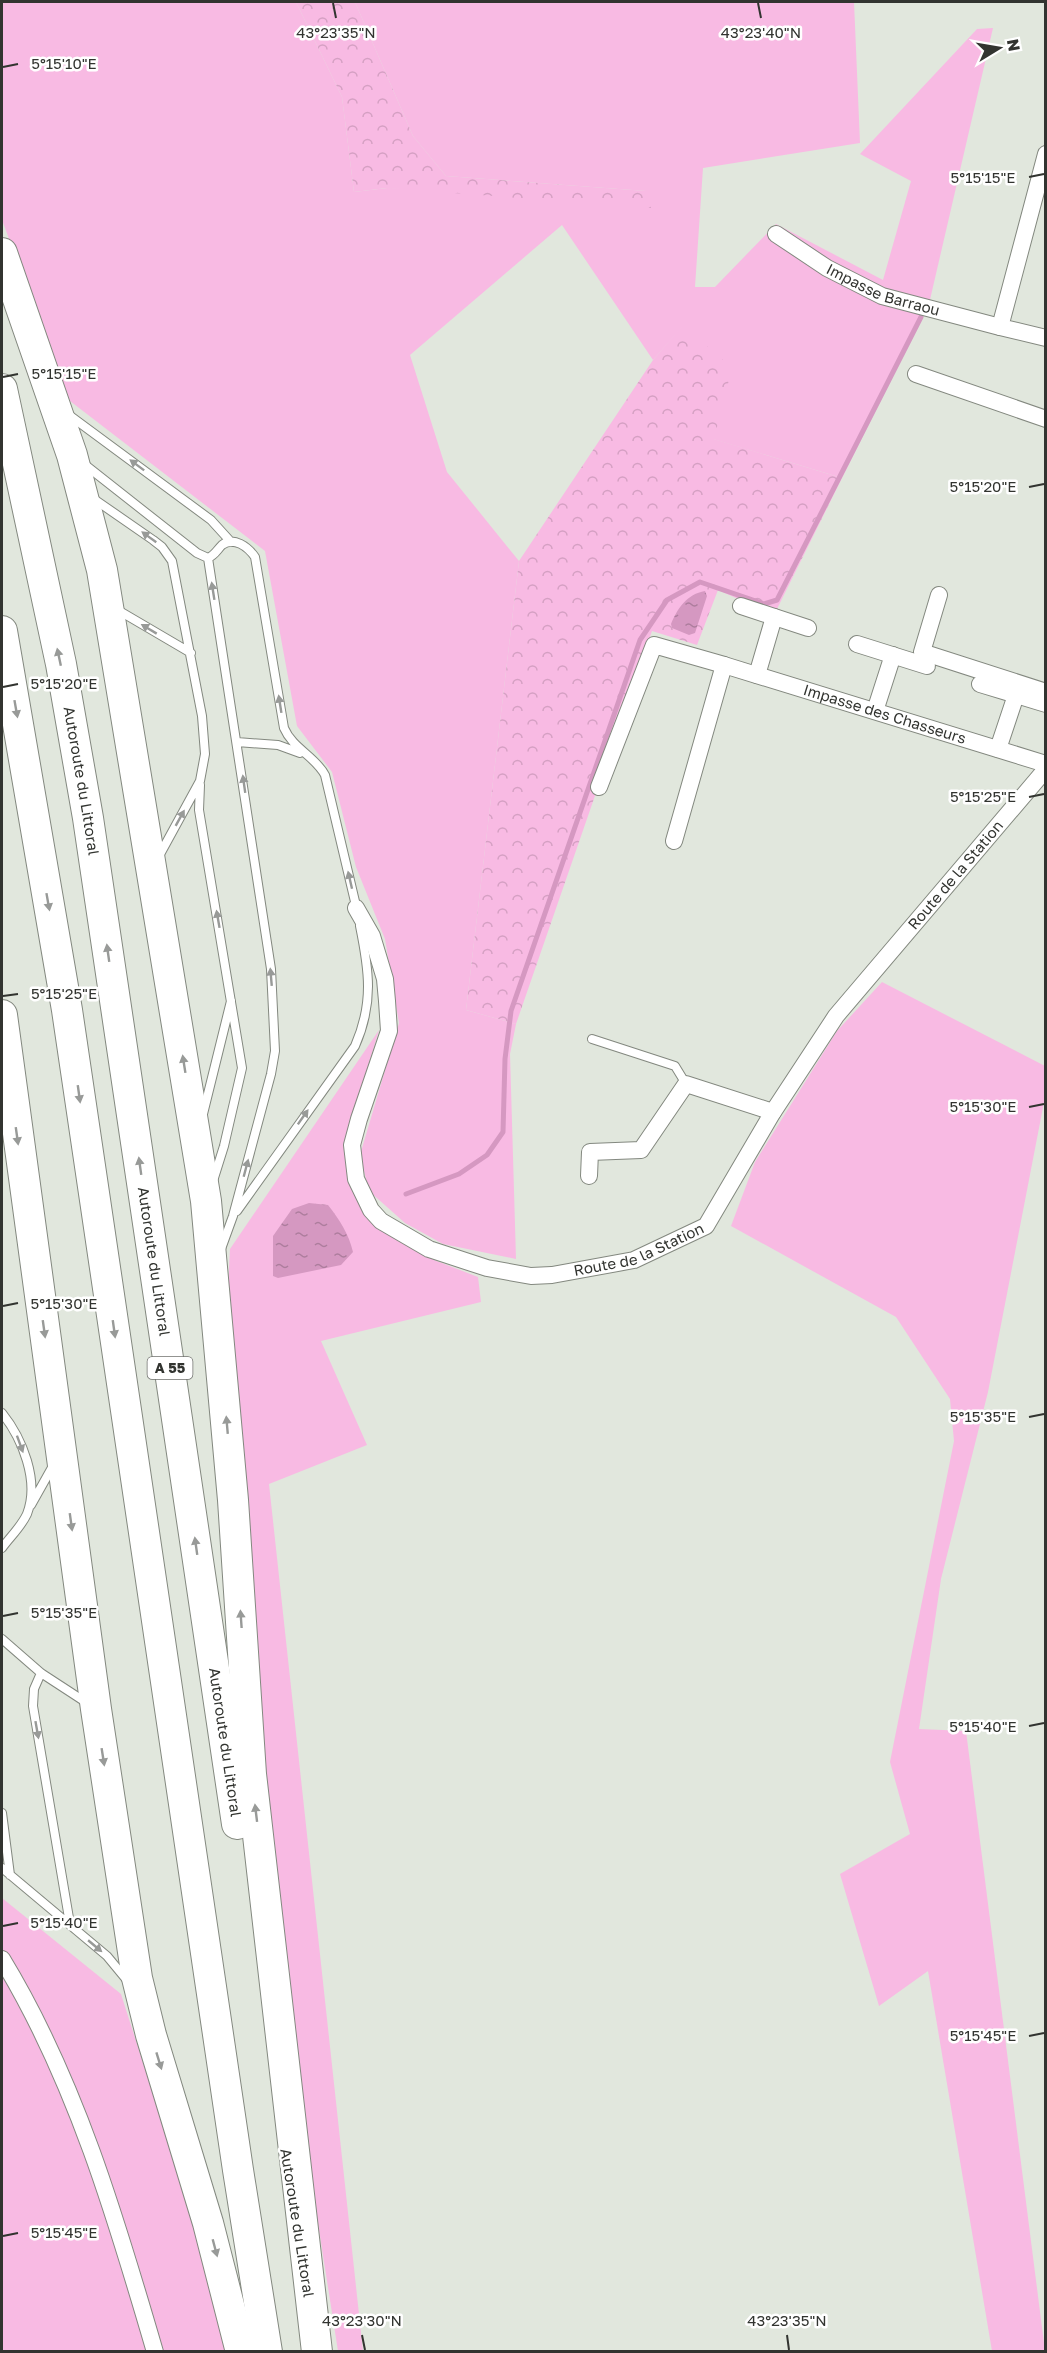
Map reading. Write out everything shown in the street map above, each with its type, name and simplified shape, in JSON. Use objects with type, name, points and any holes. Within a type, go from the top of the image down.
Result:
[{"type":"highway","points":[[2,253],[72,455],[83,492],[108,604],[206,1202],[233,1500],[251,1774],[317,2352]]},
{"type":"highway","name":"Autoroute du Littoral","points":[[2,388],[61,664],[88,818],[317,2352]]},
{"type":"highway","points":[[2,631],[67,1010],[238,2170],[267,2352]]},
{"type":"highway","points":[[2,1015],[5,1087],[61,1450],[96,1709],[143,2005],[208,2223],[240,2352]]},
{"type":"street","points":[[1000,327],[1046,154]]},
{"type":"street","name":"Impasse Barraou","points":[[776,234],[827,268],[882,296],[1046,338]]},
{"type":"street","points":[[916,374],[1046,419]]},
{"type":"street","points":[[939,595],[922,651],[1046,692]]},
{"type":"street","points":[[741,606],[808,628]]},
{"type":"street","points":[[757,675],[774,617]]},
{"type":"street","points":[[857,644],[927,666]]},
{"type":"street","name":"Impasse des Chasseurs","points":[[599,787],[654,645],[1046,764]]},
{"type":"street","points":[[875,711],[893,655]]},
{"type":"street","points":[[674,841],[724,665]]},
{"type":"street","points":[[980,684],[1046,704]]},
{"type":"street","points":[[998,749],[1016,695]]},
{"type":"street","name":"Route de la Station","points":[[356,908],[372,936],[385,979],[389,1031],[352,1145],[356,1179],[371,1210],[381,1221],[429,1249],[487,1268],[531,1276],[552,1275],[634,1260],[706,1226],[772,1112],[836,1016],[1046,769]]},
{"type":"street","points":[[589,1176],[590,1152],[641,1150],[687,1084],[772,1112]]},
{"type":"street","points":[[2,1959],[34,2018],[75,2109],[115,2222],[155,2352]]},
{"type":"lane","points":[[56,405],[211,520],[231,542]]},
{"type":"lane","points":[[72,455],[197,553],[208,558]]},
{"type":"lane","points":[[83,492],[153,540],[168,554],[175,573],[205,733],[199,810],[242,1059],[242,1076],[224,1146],[206,1202]]},
{"type":"lane","points":[[208,558],[225,543],[231,542],[246,547],[257,561],[284,728],[291,741],[322,770],[326,779],[367,960],[368,1002],[364,1025],[355,1046],[233,1216]]},
{"type":"lane","points":[[208,558],[271,969],[275,1051],[272,1074],[233,1216],[219,1255],[217,1306]]},
{"type":"lane","points":[[108,604],[190,653]]},
{"type":"lane","points":[[237,742],[278,745],[309,757]]},
{"type":"lane","points":[[152,870],[200,781]]},
{"type":"lane","points":[[196,1140],[232,996]]},
{"type":"lane","points":[[592,1039],[675,1066],[687,1084]]},
{"type":"lane","points":[[2,1413],[17,1435],[25,1459],[30,1479],[27,1512]]},
{"type":"lane","points":[[2,1548],[22,1524],[61,1450]]},
{"type":"lane","points":[[2,1639],[41,1673],[96,1709]]},
{"type":"lane","points":[[41,1673],[34,1689],[33,1706],[70,1924]]},
{"type":"lane","points":[[2,1813],[10,1875]]},
{"type":"lane","points":[[2,1868],[113,1961],[143,2005]]},
{"type":"green space","points":[[2,2],[296,2],[342,97],[354,192],[387,188],[646,191],[446,176],[413,136],[355,2],[854,2],[860,143],[703,168],[695,287],[715,287],[776,224],[883,280],[911,181],[860,154],[977,29],[993,28],[929,304],[842,478],[713,439],[683,326],[653,360],[562,225],[410,355],[447,472],[519,561],[466,1010],[516,1024],[510,1054],[516,1259],[443,1244],[405,1223],[369,1191],[360,1155],[399,1023],[385,939],[356,867],[332,772],[297,726],[265,551],[70,401],[2,220]]},
{"type":"green space","points":[[296,2],[355,2],[413,136],[446,176],[646,191],[651,208],[387,188],[354,192],[342,97]]},
{"type":"green space","points":[[683,325],[732,368],[714,439],[842,478],[774,615],[718,590],[697,645],[652,631],[516,1024],[466,1010],[519,561],[653,360]]},
{"type":"green space","points":[[882,982],[1045,1066],[1045,1097],[988,1392],[941,1579],[919,1729],[966,1731],[1045,2351],[992,2351],[928,1971],[879,2006],[840,1874],[910,1834],[890,1762],[954,1441],[950,1399],[896,1317],[731,1226],[755,1162],[837,1031]]},
{"type":"green space","points":[[379,1030],[357,1102],[345,1158],[357,1200],[381,1229],[434,1260],[478,1277],[481,1302],[321,1341],[367,1445],[269,1484],[363,2351],[338,2351],[306,2147],[274,1889],[228,1289],[230,1249]]},
{"type":"green space","points":[[2,1898],[121,1994],[225,2320],[231,2351],[2,2351]]},
{"type":"water","points":[[705,591],[707,596],[695,633],[689,635],[672,628],[673,618],[684,603],[693,595]]},
{"type":"water","points":[[309,1203],[328,1205],[343,1227],[353,1252],[341,1265],[278,1278],[273,1276],[273,1236],[292,1209]]},
{"type":"waterway","points":[[406,1194],[459,1174],[487,1155],[503,1132],[505,1059],[511,1011],[640,640],[667,600],[700,582],[764,604],[777,600],[921,317]]}]
